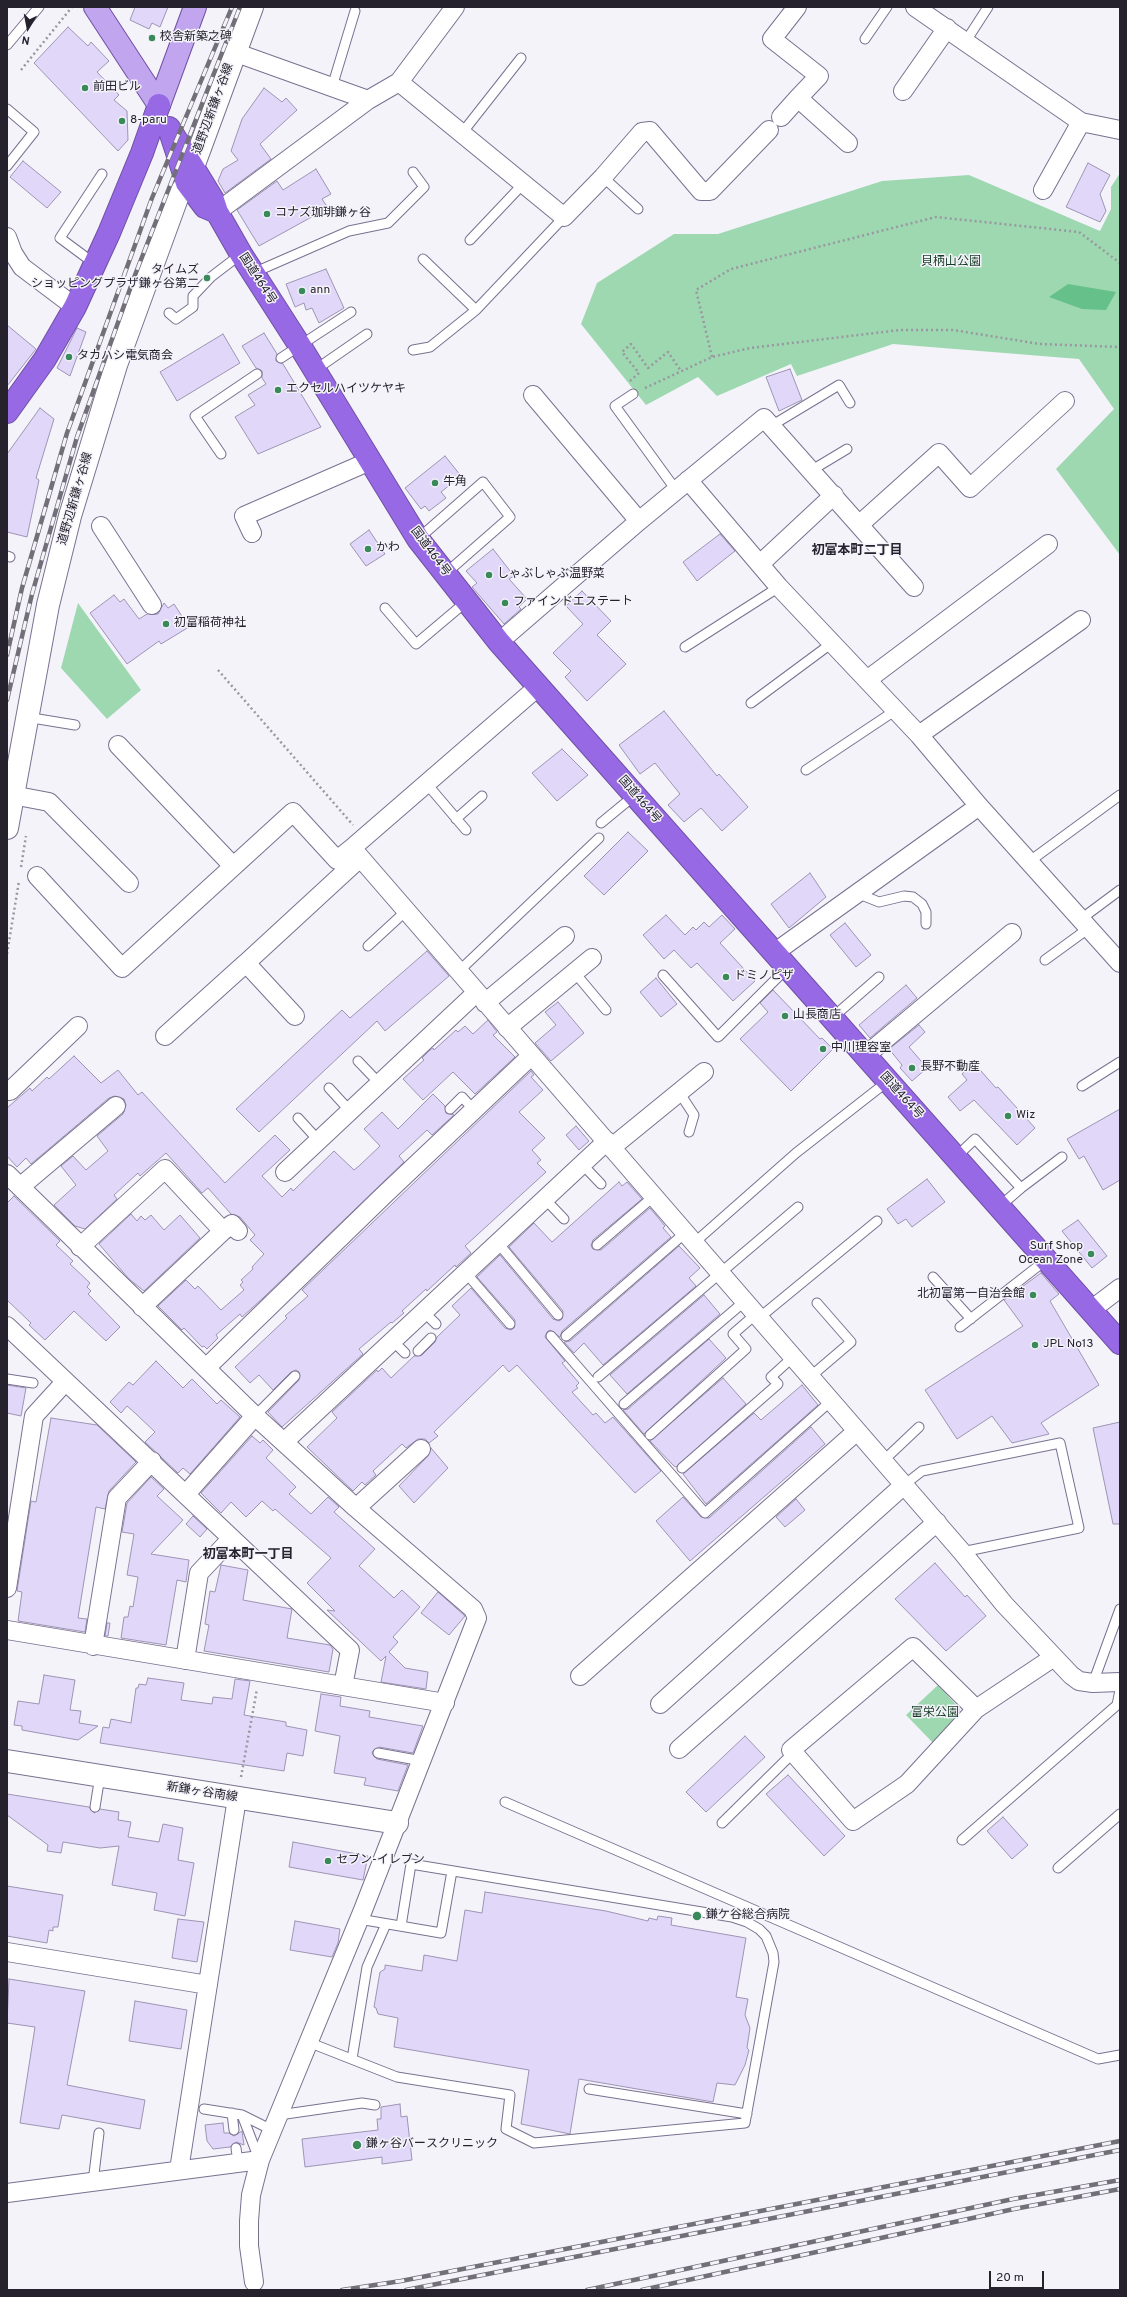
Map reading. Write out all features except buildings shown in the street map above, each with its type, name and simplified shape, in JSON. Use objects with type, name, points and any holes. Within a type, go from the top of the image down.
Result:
[{"type":"highway","name":"国道464号","points":[[159,105],[205,207],[216,212],[418,539],[445,574],[499,642],[1120,1343]]},
{"type":"highway","points":[[7,412],[45,359],[76,307],[142,153],[159,105]]},
{"type":"main road","points":[[96,7],[159,105]]},
{"type":"main road","points":[[159,105],[195,7]]},
{"type":"street","name":"道野辺新鎌ヶ谷線","points":[[7,828],[26,717],[48,604],[70,516],[116,365],[177,198],[190,175],[234,52],[252,7]]},
{"type":"street","points":[[216,212],[368,100],[399,82],[455,7]]},
{"type":"street","points":[[781,117],[819,76],[772,39],[797,7]]},
{"type":"street","points":[[915,7],[1082,122],[1120,130]]},
{"type":"street","points":[[903,91],[947,28]]},
{"type":"street","points":[[234,52],[368,100]]},
{"type":"street","points":[[399,82],[564,217],[603,177],[642,132],[650,131],[701,190],[710,191],[769,130]]},
{"type":"street","points":[[798,98],[848,143]]},
{"type":"street","points":[[1043,190],[1082,122]]},
{"type":"street","points":[[7,237],[10,255],[22,267],[76,307]]},
{"type":"street","points":[[533,395],[639,521]]},
{"type":"street","points":[[860,524],[938,453],[970,488],[1065,401]]},
{"type":"street","points":[[499,642],[639,521],[764,418],[914,586]]},
{"type":"street","points":[[252,533],[244,516],[370,461]]},
{"type":"street","points":[[682,485],[760,564],[779,587],[920,735],[979,806],[1030,861],[1120,964]]},
{"type":"street","points":[[760,564],[834,495]]},
{"type":"street","points":[[101,526],[152,605]]},
{"type":"street","points":[[867,680],[1048,544]]},
{"type":"street","points":[[920,735],[1081,620]]},
{"type":"street","points":[[165,1036],[246,962],[359,847],[426,783],[539,686]]},
{"type":"street","points":[[118,745],[233,866]]},
{"type":"street","points":[[12,795],[49,802],[129,883]]},
{"type":"street","points":[[781,960],[860,891],[979,806]]},
{"type":"street","points":[[37,876],[122,968],[293,812],[337,860],[359,847]]},
{"type":"street","points":[[359,847],[406,911],[480,998],[609,1144],[653,1197],[937,1522],[1004,1604],[1054,1658],[1079,1681],[1093,1683],[1120,1682]]},
{"type":"street","points":[[865,1056],[1012,933]]},
{"type":"street","points":[[285,1172],[379,1083],[480,998],[565,936]]},
{"type":"street","points":[[507,1028],[592,958]]},
{"type":"street","points":[[246,962],[295,1016]]},
{"type":"street","points":[[7,1091],[10,1091],[78,1026]]},
{"type":"street","points":[[206,1368],[531,1056]]},
{"type":"street","points":[[284,1442],[399,1347],[430,1318],[466,1273],[582,1164],[704,1072]]},
{"type":"street","points":[[20,1187],[116,1106]]},
{"type":"street","points":[[80,1247],[165,1169],[231,1231],[142,1307]]},
{"type":"street","points":[[7,1174],[80,1247],[256,1416],[356,1508],[473,1609],[477,1618],[474,1630],[359,1919],[260,2160],[251,2195],[249,2221],[249,2246],[254,2282]]},
{"type":"street","points":[[1091,1310],[1120,1288]]},
{"type":"street","points":[[7,1326],[65,1382],[152,1461],[231,1539],[350,1650],[343,1686]]},
{"type":"street","points":[[7,1588],[34,1416],[65,1382]]},
{"type":"street","points":[[186,1494],[256,1416]]},
{"type":"street","points":[[580,1676],[857,1431]]},
{"type":"street","points":[[356,1508],[421,1449]]},
{"type":"street","points":[[93,1646],[117,1498],[152,1461]]},
{"type":"street","points":[[660,1704],[904,1485]]},
{"type":"street","points":[[679,1749],[937,1522]]},
{"type":"street","points":[[185,1660],[199,1573],[231,1539]]},
{"type":"street","points":[[7,1630],[93,1646],[445,1703]]},
{"type":"street","points":[[976,1709],[912,1646],[791,1750],[853,1821],[907,1784],[976,1709],[1054,1658]]},
{"type":"street","name":"新鎌ヶ谷南線","points":[[7,1761],[397,1824]]},
{"type":"street","points":[[179,2170],[238,1798]]},
{"type":"street","points":[[7,1952],[208,1984]]},
{"type":"street","points":[[7,2194],[179,2170],[237,2155],[260,2160]]},
{"type":"lane","points":[[7,45],[40,7]]},
{"type":"lane","points":[[865,39],[887,7]]},
{"type":"lane","points":[[966,41],[988,7]]},
{"type":"lane","points":[[332,87],[355,11]]},
{"type":"lane","points":[[462,134],[521,58]]},
{"type":"lane","points":[[7,109],[34,132],[7,166]]},
{"type":"lane","points":[[254,274],[349,231],[388,223],[424,187],[413,172]]},
{"type":"lane","points":[[95,264],[60,238],[102,174]]},
{"type":"lane","points":[[603,177],[638,209]]},
{"type":"lane","points":[[470,240],[523,184]]},
{"type":"lane","points":[[413,350],[430,347],[476,310],[564,217]]},
{"type":"lane","points":[[169,313],[176,319],[193,307],[193,296],[211,277],[241,254]]},
{"type":"lane","points":[[423,259],[476,310]]},
{"type":"lane","points":[[281,358],[351,312]]},
{"type":"lane","points":[[315,370],[367,334]]},
{"type":"lane","points":[[221,454],[195,416],[257,374]]},
{"type":"lane","points":[[771,426],[839,385],[850,403]]},
{"type":"lane","points":[[629,396],[615,406],[682,485]]},
{"type":"lane","points":[[812,470],[847,450]]},
{"type":"lane","points":[[418,539],[483,482],[510,517],[445,574]]},
{"type":"lane","points":[[685,647],[779,587]]},
{"type":"lane","points":[[385,608],[416,644],[467,601]]},
{"type":"lane","points":[[751,704],[832,643]]},
{"type":"lane","points":[[806,770],[896,710]]},
{"type":"lane","points":[[26,717],[75,725]]},
{"type":"lane","points":[[426,783],[466,830]]},
{"type":"lane","points":[[1030,861],[1120,794]]},
{"type":"lane","points":[[601,823],[635,795]]},
{"type":"lane","points":[[456,819],[482,796]]},
{"type":"lane","points":[[458,972],[599,838]]},
{"type":"lane","points":[[1045,960],[1120,890]]},
{"type":"lane","points":[[860,891],[864,896],[878,902],[904,896],[913,897],[922,904],[926,912],[926,924]]},
{"type":"lane","points":[[368,946],[406,911]]},
{"type":"lane","points":[[663,975],[718,1037],[781,960]]},
{"type":"lane","points":[[575,973],[606,1010]]},
{"type":"lane","points":[[832,1018],[879,978]]},
{"type":"lane","points":[[358,1061],[379,1083]]},
{"type":"lane","points":[[1082,1086],[1120,1062]]},
{"type":"lane","points":[[566,1336],[888,1081]]},
{"type":"lane","points":[[329,1088],[350,1111]]},
{"type":"lane","points":[[678,1092],[694,1115],[689,1132]]},
{"type":"lane","points":[[450,1109],[462,1098],[474,1110]]},
{"type":"lane","points":[[298,1118],[318,1140]]},
{"type":"lane","points":[[956,1157],[975,1140],[1020,1188]]},
{"type":"lane","points":[[999,1207],[1020,1188],[1062,1157]]},
{"type":"lane","points":[[582,1164],[601,1184]]},
{"type":"lane","points":[[596,1245],[653,1197]]},
{"type":"lane","points":[[545,1199],[564,1219]]},
{"type":"lane","points":[[598,1376],[798,1207]]},
{"type":"lane","points":[[624,1404],[877,1221]]},
{"type":"lane","points":[[498,1243],[558,1315]]},
{"type":"lane","points":[[960,1327],[1046,1260]]},
{"type":"lane","points":[[466,1273],[510,1324]]},
{"type":"lane","points":[[933,1277],[970,1319]]},
{"type":"lane","points":[[810,1377],[850,1342],[816,1303]]},
{"type":"lane","points":[[650,1435],[746,1349],[733,1334],[753,1311]]},
{"type":"lane","points":[[551,1336],[706,1513],[832,1401]]},
{"type":"lane","points":[[418,1351],[431,1338]]},
{"type":"lane","points":[[682,1468],[778,1384],[771,1377],[793,1357]]},
{"type":"lane","points":[[256,1416],[295,1376]]},
{"type":"lane","points":[[7,1379],[33,1383]]},
{"type":"lane","points":[[883,1461],[919,1427]]},
{"type":"lane","points":[[904,1485],[922,1471],[1060,1443],[1079,1528],[962,1552]]},
{"type":"lane","points":[[1093,1683],[1120,1609]]},
{"type":"lane","points":[[962,1840],[1117,1705],[1120,1690]]},
{"type":"lane","points":[[378,1753],[422,1761]]},
{"type":"lane","points":[[722,1824],[793,1753]]},
{"type":"lane","points":[[95,1807],[100,1776]]},
{"type":"lane","points":[[505,1802],[1098,2059],[1120,2055]]},
{"type":"lane","points":[[1058,1868],[1120,1814]]},
{"type":"lane","points":[[308,2042],[396,2077],[510,2094],[506,2129],[534,2143],[745,2123],[774,1962],[770,1944],[759,1929],[732,1917],[411,1864],[401,1926]]},
{"type":"lane","points":[[359,1919],[441,1933],[452,1871]]},
{"type":"lane","points":[[759,1929],[765,1914]]},
{"type":"lane","points":[[352,2060],[367,1967],[386,1924]]},
{"type":"lane","points":[[589,2089],[747,2114]]},
{"type":"lane","points":[[204,2109],[232,2113],[276,2123],[362,2103],[376,2105]]},
{"type":"lane","points":[[232,2113],[234,2130]]},
{"type":"lane","points":[[242,2115],[260,2160]]},
{"type":"lane","points":[[93,2182],[99,2133]]},
{"type":"path","points":[[20,70],[72,7]]},
{"type":"path","points":[[712,357],[696,290],[731,269],[936,217],[1079,232],[1120,263]]},
{"type":"path","points":[[681,372],[668,352],[648,368],[631,344],[622,352],[639,373],[621,389],[629,396],[681,372],[712,357],[750,348],[900,330],[953,330],[1040,344],[1120,347]]},
{"type":"path","points":[[218,670],[359,847]]},
{"type":"path","points":[[241,1777],[259,1673]]},
{"type":"green space","name":"貝柄山公園","points":[[1120,173],[1120,555],[1056,469],[1114,409],[1079,359],[893,344],[797,376],[791,364],[717,396],[698,377],[646,405],[581,324],[597,283],[674,234],[718,234],[882,181],[969,175],[1100,231],[1111,209],[1111,187]]},
{"type":"green space","points":[[78,603],[141,690],[107,719],[61,668]]},
{"type":"green space","name":"富栄公園","points":[[938,1685],[960,1709],[960,1717],[935,1745],[906,1715]]},
{"type":"shaded area","points":[[1068,284],[1116,292],[1106,310],[1082,309],[1049,297]]},
{"type":"railway","points":[[7,655],[22,588],[67,433],[152,198],[232,7]]},
{"type":"railway","points":[[7,700],[32,594],[77,437],[135,275],[240,7]]},
{"type":"railway","points":[[342,2290],[401,2281],[1120,2141]]},
{"type":"railway","points":[[406,2290],[1120,2150]]},
{"type":"railway","points":[[587,2290],[1013,2199],[1120,2180]]},
{"type":"railway","points":[[642,2290],[1014,2209],[1120,2189]]},
{"type":"place","name":"校舎新築之碑","points":[[152,38]]},
{"type":"place","name":"前田ビル","points":[[85,88]]},
{"type":"place","name":"8-paru","points":[[122,121]]},
{"type":"place","name":"コナズ珈琲鎌ヶ谷","points":[[267,214]]},
{"type":"place","name":"タイムズ ショッピングプラザ鎌ヶ谷第二","points":[[207,278]]},
{"type":"place","name":"ann","points":[[302,291]]},
{"type":"place","name":"タカハシ電気商会","points":[[69,357]]},
{"type":"place","name":"エクセルハイツケヤキ","points":[[278,390]]},
{"type":"place","name":"牛角","points":[[435,483]]},
{"type":"place","name":"かわ","points":[[368,549]]},
{"type":"place","name":"しゃぶしゃぶ温野菜","points":[[489,575]]},
{"type":"place","name":"ファインドエステート","points":[[505,603]]},
{"type":"place","name":"初富稲荷神社","points":[[166,624]]},
{"type":"place","name":"ドミノピザ","points":[[726,977]]},
{"type":"place","name":"山長商店","points":[[785,1016]]},
{"type":"place","name":"中川理容室","points":[[823,1049]]},
{"type":"place","name":"長野不動産","points":[[912,1068]]},
{"type":"place","name":"Wiz","points":[[1008,1116]]},
{"type":"place","name":"Surf Shop Ocean Zone","points":[[1091,1254]]},
{"type":"place","name":"北初富第一自治会館","points":[[1033,1295]]},
{"type":"place","name":"JPL No13","points":[[1035,1345]]},
{"type":"place","name":"セブン-イレブン","points":[[328,1861]]},
{"type":"place","name":"鎌ケ谷総合病院","points":[[697,1916]]},
{"type":"place","name":"鎌ヶ谷バースクリニック","points":[[357,2145]]},
{"type":"district","name":"初富本町二丁目","points":[[857,551]]},
{"type":"district","name":"初富本町一丁目","points":[[248,1555]]}]
